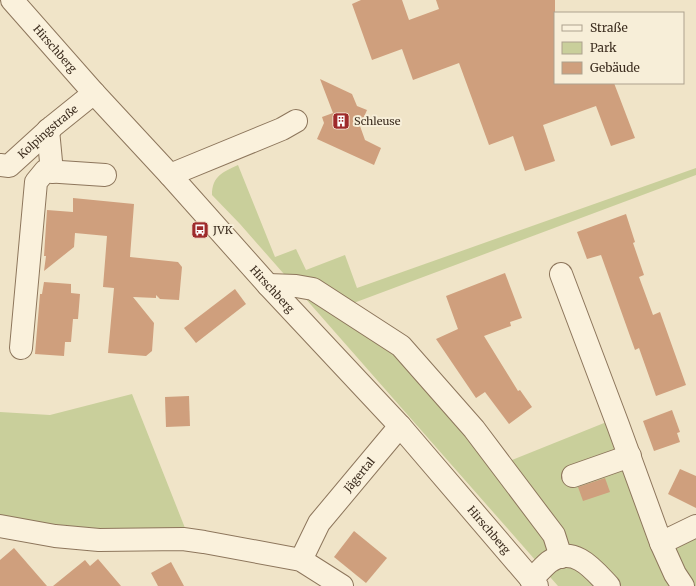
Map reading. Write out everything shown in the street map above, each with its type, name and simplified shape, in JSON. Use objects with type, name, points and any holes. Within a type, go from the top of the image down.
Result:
[{"type":"street","name":"Hirschberg","points":[[12,0],[268,285],[400,426],[534,583],[550,562],[561,557]]},
{"type":"street","name":"Kolpingstraße","points":[[0,165],[9,166],[48,130],[94,93]]},
{"type":"street","points":[[170,175],[296,122]]},
{"type":"street","points":[[48,130],[52,172]]},
{"type":"street","points":[[21,348],[36,182],[45,171],[105,175]]},
{"type":"street","points":[[561,274],[630,456],[661,543],[675,574],[683,586]]},
{"type":"street","points":[[268,285],[296,286],[313,289],[401,346],[474,429],[554,535],[561,557],[573,557],[585,562],[609,586]]},
{"type":"street","name":"Jägertal","points":[[301,560],[319,523],[400,426]]},
{"type":"street","points":[[573,476],[630,456]]},
{"type":"street","points":[[0,526],[55,536],[99,540],[183,539],[301,560],[342,586]]},
{"type":"street","points":[[661,543],[696,526]]},
{"type":"green space","points":[[238,165],[275,257],[296,249],[306,270],[345,255],[357,288],[696,168],[696,175],[351,304],[427,358],[512,460],[624,415],[666,529],[696,518],[696,586],[558,586],[240,224],[212,195],[216,179],[223,173]]},
{"type":"green space","points":[[132,394],[185,528],[67,530],[0,516],[0,412],[50,415]]},
{"type":"building","points":[[361,0],[402,0],[409,20],[439,9],[436,0],[555,0],[554,84],[614,84],[635,138],[611,146],[596,106],[543,125],[555,161],[525,171],[513,136],[489,145],[459,63],[413,80],[402,49],[372,60],[352,4]]},
{"type":"building","name":"Schleuse","points":[[320,79],[352,94],[357,106],[367,110],[360,126],[365,140],[381,148],[374,165],[317,139],[324,123],[322,117],[333,113]]},
{"type":"building","points":[[73,198],[134,204],[130,257],[178,262],[182,267],[179,300],[160,299],[156,295],[156,298],[133,297],[154,323],[152,351],[146,356],[108,353],[114,288],[103,287],[107,236],[75,233],[74,247],[44,271],[46,256],[44,256],[47,210],[73,212]]},
{"type":"building","points":[[626,214],[635,242],[633,243],[644,275],[639,277],[653,315],[660,312],[686,385],[656,396],[639,348],[635,350],[601,255],[587,259],[577,232]]},
{"type":"building","points":[[505,273],[522,318],[510,322],[511,326],[484,336],[518,391],[520,390],[532,407],[509,424],[485,392],[476,398],[436,339],[458,329],[446,296]]},
{"type":"building","points":[[44,282],[71,284],[71,293],[80,294],[78,319],[73,319],[71,342],[65,342],[64,356],[35,354],[40,294],[42,294]]},
{"type":"building","points":[[235,289],[246,304],[196,343],[184,328]]},
{"type":"building","points":[[189,396],[190,426],[166,427],[165,397]]},
{"type":"building","points":[[672,410],[680,432],[677,433],[680,442],[654,451],[643,421]]},
{"type":"building","points":[[680,469],[696,476],[696,508],[668,494]]},
{"type":"building","points":[[605,478],[610,492],[583,501],[578,487]]},
{"type":"building","points":[[354,531],[387,558],[366,583],[334,557]]},
{"type":"building","points":[[14,548],[47,586],[0,586],[0,560]]},
{"type":"building","points":[[98,559],[121,586],[53,586],[85,560],[90,566]]},
{"type":"building","points":[[171,562],[184,586],[158,586],[151,573]]},
{"type":"place","name":"Schleuse","points":[[341,121]]},
{"type":"place","name":"JVK","points":[[200,230]]}]
